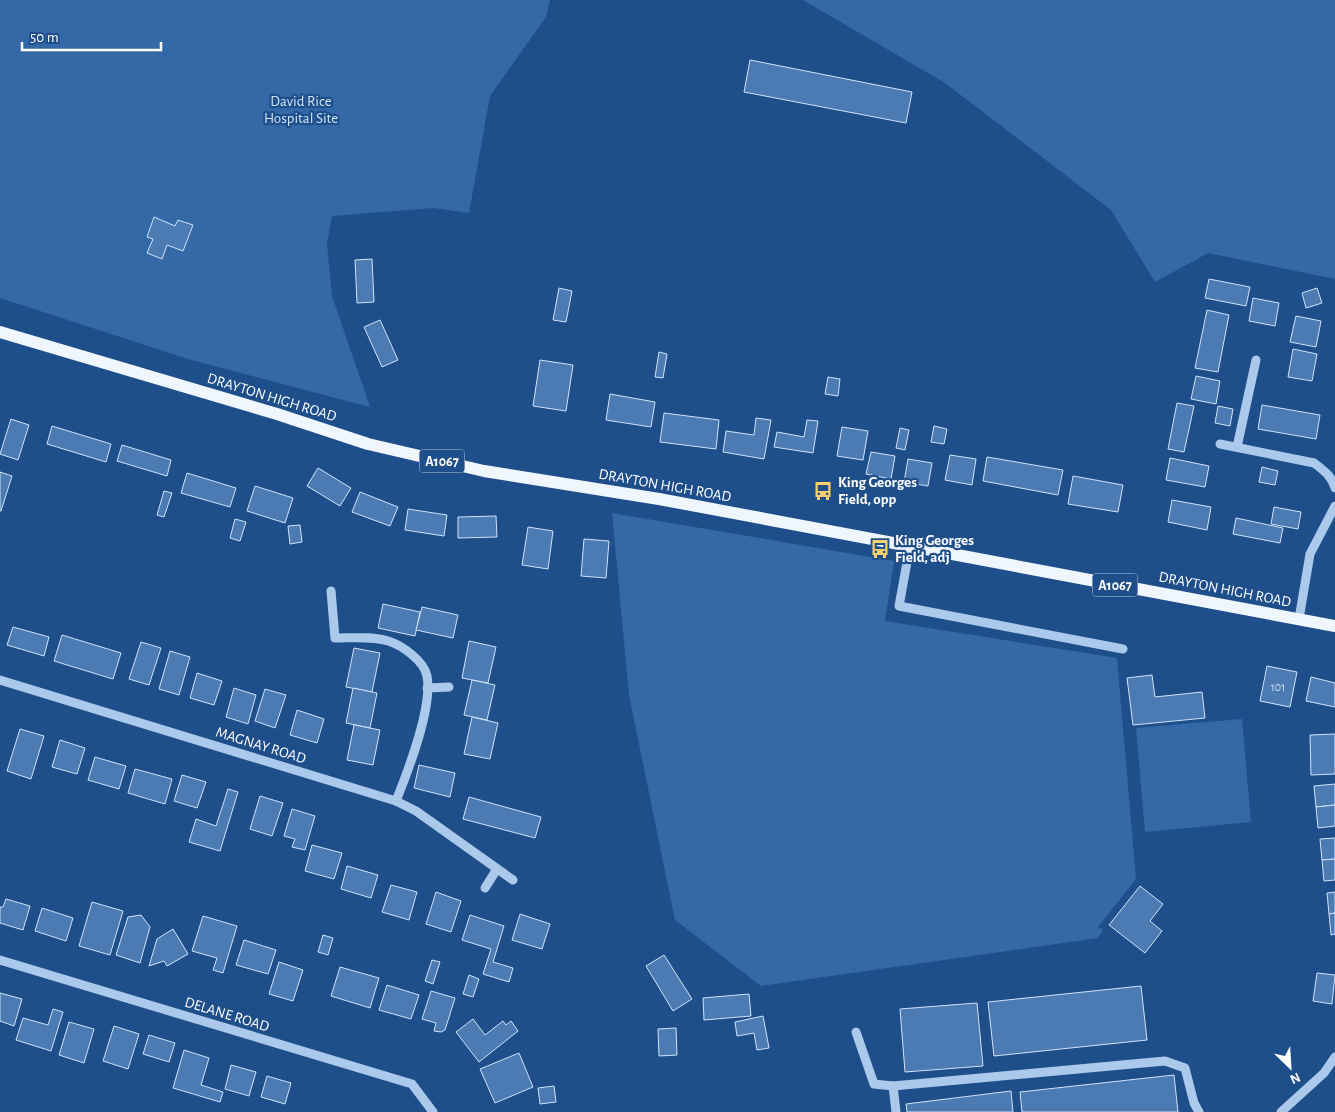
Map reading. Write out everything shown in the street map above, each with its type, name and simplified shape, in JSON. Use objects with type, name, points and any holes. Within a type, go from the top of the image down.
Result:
[{"type":"main road","name":"DRAYTON HIGH ROAD","points":[[0,332],[277,414],[368,444],[484,470],[659,499],[1335,626]]},
{"type":"street","points":[[1237,446],[1256,360]]},
{"type":"street","points":[[1220,444],[1314,463],[1334,481],[1335,488]]},
{"type":"street","points":[[1300,619],[1310,554],[1335,506]]},
{"type":"street","points":[[910,546],[899,606],[1123,649]]},
{"type":"street","points":[[331,591],[335,638],[388,640],[403,648],[420,663],[427,674],[422,723],[405,779],[396,801]]},
{"type":"street","name":"MAGNAY ROAD","points":[[0,680],[396,801],[416,811],[512,880]]},
{"type":"street","points":[[427,688],[449,687]]},
{"type":"street","points":[[486,888],[498,869]]},
{"type":"street","name":"DELANE ROAD","points":[[0,960],[412,1084],[434,1112]]},
{"type":"street","points":[[856,1032],[874,1084],[893,1086],[1165,1061],[1185,1068],[1194,1103],[1199,1112]]},
{"type":"street","points":[[1282,1112],[1324,1073],[1335,1057]]},
{"type":"street","points":[[893,1086],[896,1112]]},
{"type":"green space","name":"David Rice Hospital Site","points":[[0,0],[550,0],[546,17],[490,96],[469,213],[434,208],[332,216],[327,243],[332,296],[370,407],[188,359],[0,298]]},
{"type":"green space","points":[[803,0],[1335,0],[1335,279],[1208,253],[1155,282],[1111,210],[945,83]]},
{"type":"green space","points":[[612,513],[894,561],[885,621],[1117,658],[1136,879],[1098,927],[1103,930],[1098,938],[761,986],[675,920],[629,695]]},
{"type":"green space","points":[[1242,719],[1251,822],[1145,832],[1136,728]]},
{"type":"building","points":[[750,60],[912,92],[906,123],[744,92]]},
{"type":"building","points":[[154,217],[175,226],[178,220],[193,225],[183,251],[167,245],[162,259],[147,253],[153,239],[147,237]]},
{"type":"building","points":[[372,259],[374,302],[357,303],[355,260]]},
{"type":"building","points":[[1209,279],[1250,287],[1246,306],[1205,298]]},
{"type":"building","points":[[559,288],[572,291],[566,322],[553,320]]},
{"type":"building","points":[[1317,288],[1322,303],[1306,308],[1302,293]]},
{"type":"building","points":[[1253,298],[1279,303],[1275,326],[1249,321]]},
{"type":"building","points":[[1207,310],[1229,315],[1218,372],[1195,368]]},
{"type":"building","points":[[1296,316],[1321,321],[1316,347],[1290,342]]},
{"type":"building","points":[[380,320],[398,360],[382,367],[364,327]]},
{"type":"building","points":[[1293,349],[1317,354],[1312,381],[1288,377]]},
{"type":"building","points":[[659,352],[667,354],[663,378],[655,377]]},
{"type":"building","points":[[540,360],[573,365],[566,411],[533,406]]},
{"type":"building","points":[[1196,376],[1220,381],[1216,404],[1191,399]]},
{"type":"building","points":[[828,377],[840,379],[838,396],[825,394]]},
{"type":"building","points":[[610,394],[655,402],[651,427],[606,420]]},
{"type":"building","points":[[1177,403],[1194,406],[1184,452],[1168,449]]},
{"type":"building","points":[[1262,405],[1320,415],[1316,439],[1258,429]]},
{"type":"building","points":[[1218,406],[1233,409],[1230,426],[1215,423]]},
{"type":"building","points":[[664,413],[719,420],[716,449],[660,442]]},
{"type":"building","points":[[756,418],[771,420],[764,459],[723,452],[726,431],[754,435]]},
{"type":"building","points":[[11,419],[29,425],[18,460],[0,454]]},
{"type":"building","points":[[807,420],[818,421],[813,453],[774,447],[777,432],[804,437]]},
{"type":"building","points":[[52,426],[111,444],[106,462],[47,444]]},
{"type":"building","points":[[934,426],[947,429],[944,444],[931,442]]},
{"type":"building","points":[[842,427],[868,431],[863,460],[837,456]]},
{"type":"building","points":[[900,428],[909,430],[905,450],[896,448]]},
{"type":"building","points":[[122,445],[171,460],[167,476],[117,461]]},
{"type":"building","points":[[871,452],[895,456],[891,479],[866,474]]},
{"type":"building","points":[[950,455],[976,459],[972,485],[945,480]]},
{"type":"building","points":[[987,457],[1063,470],[1058,495],[983,481]]},
{"type":"building","points":[[1170,458],[1209,466],[1205,487],[1166,480]]},
{"type":"building","points":[[908,459],[932,463],[928,486],[904,482]]},
{"type":"building","points":[[1262,467],[1278,471],[1275,485],[1259,482]]},
{"type":"building","points":[[318,468],[351,488],[340,506],[307,486]]},
{"type":"building","points":[[0,472],[12,476],[1,511],[0,511]]},
{"type":"building","points":[[187,473],[236,488],[230,507],[181,493]]},
{"type":"building","points":[[1073,476],[1123,485],[1118,512],[1068,504]]},
{"type":"building","points":[[255,486],[293,498],[285,523],[247,511]]},
{"type":"building","points":[[164,491],[172,493],[164,517],[157,515]]},
{"type":"building","points":[[360,492],[398,507],[390,526],[352,512]]},
{"type":"building","points":[[1172,500],[1211,507],[1207,530],[1168,522]]},
{"type":"building","points":[[1274,507],[1301,512],[1298,529],[1271,524]]},
{"type":"building","points":[[408,509],[447,515],[444,536],[405,530]]},
{"type":"building","points":[[496,516],[497,537],[458,538],[458,517]]},
{"type":"building","points":[[1236,518],[1283,528],[1280,543],[1233,534]]},
{"type":"building","points":[[235,519],[246,522],[240,541],[230,538]]},
{"type":"building","points":[[300,525],[302,542],[290,544],[288,526]]},
{"type":"building","points":[[528,527],[553,531],[548,569],[522,565]]},
{"type":"building","points":[[584,539],[609,541],[606,578],[581,576]]},
{"type":"building","points":[[383,604],[420,612],[415,636],[378,628]]},
{"type":"building","points":[[422,607],[458,615],[453,638],[416,630]]},
{"type":"building","points":[[13,627],[49,637],[44,656],[7,645]]},
{"type":"building","points":[[62,635],[121,653],[113,679],[54,661]]},
{"type":"building","points":[[469,641],[496,647],[488,683],[462,678]]},
{"type":"building","points":[[141,642],[161,648],[149,685],[129,679]]},
{"type":"building","points":[[354,648],[380,653],[372,692],[346,687]]},
{"type":"building","points":[[170,651],[190,657],[179,695],[159,689]]},
{"type":"building","points":[[1267,666],[1297,672],[1290,707],[1260,701]]},
{"type":"building","points":[[197,673],[222,681],[214,705],[190,698]]},
{"type":"building","points":[[1152,675],[1155,697],[1202,692],[1205,718],[1133,725],[1127,678]]},
{"type":"building","points":[[1311,677],[1335,683],[1335,707],[1306,701]]},
{"type":"building","points":[[472,680],[495,685],[487,720],[464,715]]},
{"type":"building","points":[[234,688],[256,695],[248,724],[226,717]]},
{"type":"building","points":[[353,688],[377,693],[370,728],[346,723]]},
{"type":"building","points":[[265,689],[286,695],[275,728],[255,721]]},
{"type":"building","points":[[297,710],[324,719],[317,743],[290,735]]},
{"type":"building","points":[[472,717],[498,723],[490,759],[464,754]]},
{"type":"building","points":[[354,725],[380,730],[373,765],[347,760]]},
{"type":"building","points":[[20,729],[44,736],[31,779],[7,771]]},
{"type":"building","points":[[1335,734],[1335,774],[1311,775],[1310,735]]},
{"type":"building","points":[[60,740],[85,748],[77,774],[52,767]]},
{"type":"building","points":[[95,757],[126,766],[119,789],[88,780]]},
{"type":"building","points":[[419,765],[455,773],[450,797],[414,788]]},
{"type":"building","points":[[135,769],[172,779],[165,804],[128,793]]},
{"type":"building","points":[[182,775],[206,782],[197,808],[174,801]]},
{"type":"building","points":[[1335,784],[1335,805],[1316,807],[1314,786]]},
{"type":"building","points":[[228,789],[238,792],[220,851],[189,842],[196,819],[216,826]]},
{"type":"building","points":[[260,796],[283,803],[272,836],[250,829]]},
{"type":"building","points":[[469,797],[541,817],[535,838],[463,819]]},
{"type":"building","points":[[1335,805],[1335,826],[1318,828],[1316,807]]},
{"type":"building","points":[[292,809],[315,816],[305,850],[292,847],[295,839],[284,836]]},
{"type":"building","points":[[1335,838],[1335,859],[1322,860],[1320,839]]},
{"type":"building","points":[[312,845],[342,853],[334,879],[305,871]]},
{"type":"building","points":[[1335,859],[1335,880],[1324,881],[1322,860]]},
{"type":"building","points":[[347,866],[378,875],[371,898],[341,889]]},
{"type":"building","points":[[391,885],[417,892],[409,920],[382,912]]},
{"type":"building","points":[[1140,886],[1163,904],[1150,921],[1162,931],[1145,953],[1109,925]]},
{"type":"building","points":[[436,892],[461,901],[451,932],[426,924]]},
{"type":"building","points":[[1335,892],[1335,913],[1329,914],[1327,893]]},
{"type":"building","points":[[6,899],[30,906],[23,930],[0,923],[0,907],[3,907]]},
{"type":"building","points":[[92,902],[123,911],[110,955],[79,946]]},
{"type":"building","points":[[42,908],[73,918],[66,941],[35,931]]},
{"type":"building","points":[[1335,913],[1335,934],[1331,935],[1329,914]]},
{"type":"building","points":[[520,914],[550,924],[542,949],[512,940]]},
{"type":"building","points":[[141,915],[150,927],[140,963],[116,955],[128,917]]},
{"type":"building","points":[[470,915],[504,926],[493,962],[513,968],[509,982],[483,974],[491,949],[462,940]]},
{"type":"building","points":[[203,916],[237,926],[223,973],[213,970],[217,958],[192,951]]},
{"type":"building","points":[[173,929],[188,954],[167,966],[164,961],[149,966],[157,939]]},
{"type":"building","points":[[323,935],[333,938],[328,955],[318,952]]},
{"type":"building","points":[[244,940],[276,950],[268,974],[236,965]]},
{"type":"building","points":[[664,955],[692,999],[673,1011],[646,966]]},
{"type":"building","points":[[432,960],[440,962],[433,984],[425,981]]},
{"type":"building","points":[[279,962],[303,970],[293,1001],[269,994]]},
{"type":"building","points":[[340,967],[379,978],[370,1008],[331,996]]},
{"type":"building","points":[[1317,973],[1335,975],[1332,1004],[1313,1001]]},
{"type":"building","points":[[469,975],[479,979],[473,997],[463,994]]},
{"type":"building","points":[[387,985],[419,995],[411,1019],[379,1010]]},
{"type":"building","points":[[1141,986],[1147,1040],[994,1056],[988,1002]]},
{"type":"building","points":[[431,991],[455,998],[445,1030],[441,1032],[434,1031],[436,1023],[422,1019]]},
{"type":"building","points":[[0,993],[22,999],[14,1026],[0,1021]]},
{"type":"building","points":[[749,994],[751,1016],[704,1020],[703,998]]},
{"type":"building","points":[[977,1003],[983,1066],[905,1072],[900,1009]]},
{"type":"building","points":[[53,1009],[63,1012],[51,1051],[16,1040],[23,1018],[48,1025]]},
{"type":"building","points":[[763,1016],[769,1048],[757,1050],[754,1033],[737,1036],[735,1022]]},
{"type":"building","points":[[473,1019],[485,1035],[503,1021],[506,1025],[511,1021],[518,1031],[479,1062],[456,1032]]},
{"type":"building","points":[[69,1022],[94,1029],[84,1063],[59,1055]]},
{"type":"building","points":[[114,1026],[139,1034],[128,1069],[103,1061]]},
{"type":"building","points":[[676,1028],[677,1055],[659,1056],[658,1029]]},
{"type":"building","points":[[149,1035],[175,1043],[169,1062],[143,1054]]},
{"type":"building","points":[[184,1050],[209,1058],[201,1085],[223,1092],[220,1102],[173,1088]]},
{"type":"building","points":[[519,1053],[533,1087],[495,1103],[480,1069]]},
{"type":"building","points":[[231,1065],[256,1072],[249,1096],[225,1089]]},
{"type":"building","points":[[1174,1075],[1178,1112],[1022,1112],[1020,1092]]},
{"type":"building","points":[[267,1076],[291,1083],[285,1104],[261,1097]]},
{"type":"building","points":[[554,1086],[556,1102],[540,1104],[538,1088]]},
{"type":"building","points":[[1011,1091],[1013,1112],[907,1112],[906,1104]]},
{"type":"place","name":"King Georges Field, opp","points":[[823,491]]},
{"type":"place","name":"King Georges Field, adj","points":[[880,549]]}]
